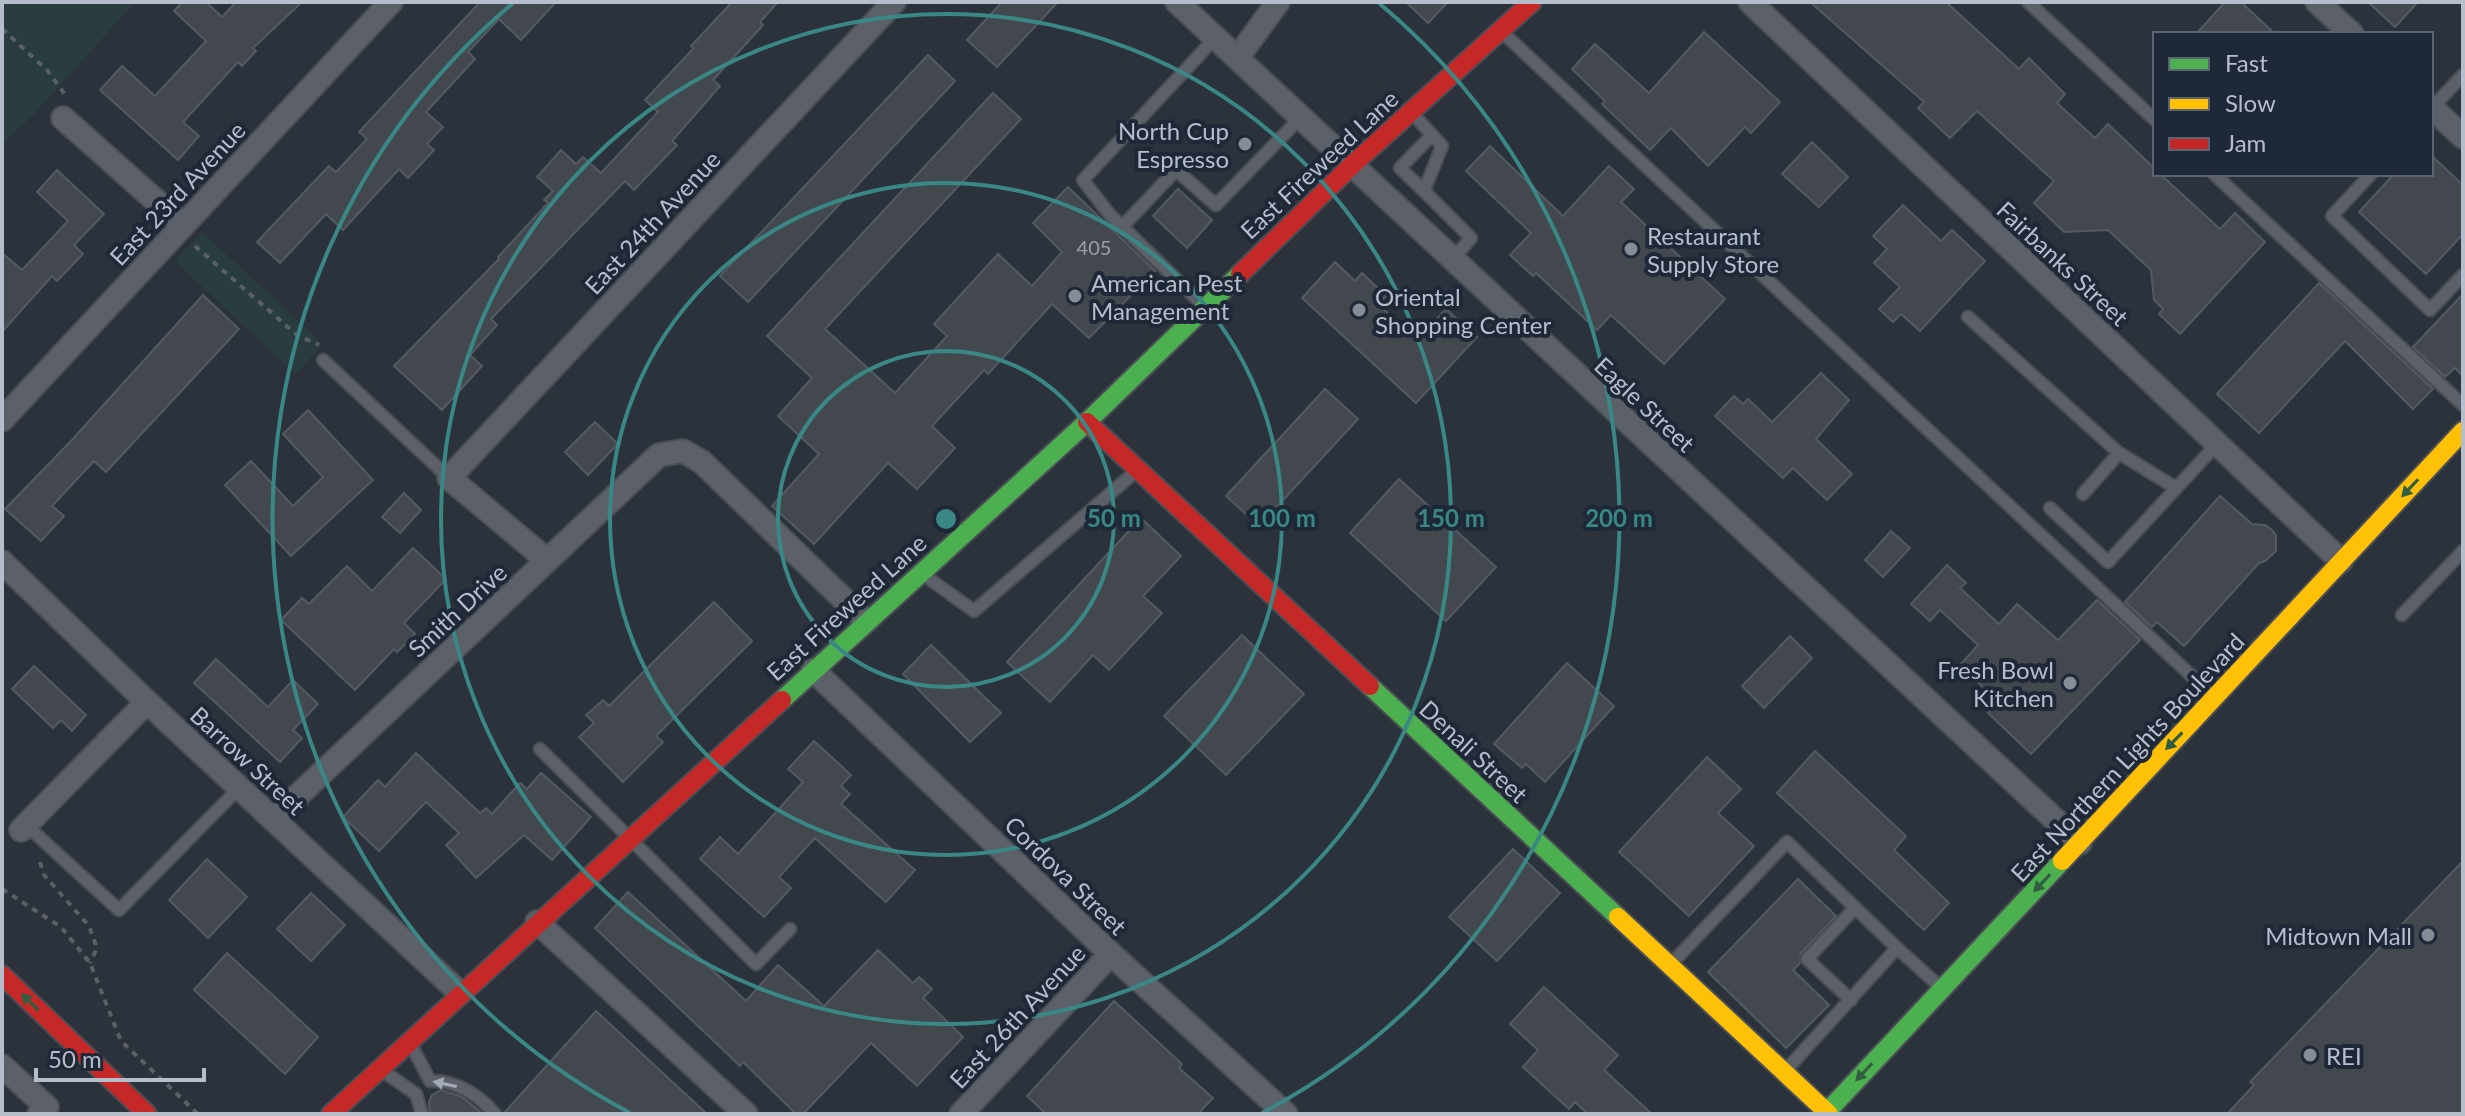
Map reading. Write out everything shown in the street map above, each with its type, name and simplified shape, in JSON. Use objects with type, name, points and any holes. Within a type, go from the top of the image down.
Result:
[{"type":"main road","name":"East Fireweed Lane","points":[[331,1114],[537,922],[1087,422],[1351,166],[1532,2]]},
{"type":"main road","name":"Denali Street","points":[[1087,422],[1827,1113]]},
{"type":"main road","name":"East Northern Lights Boulevard","points":[[1827,1113],[2463,431]]},
{"type":"main road","points":[[2,975],[147,1114]]},
{"type":"street","name":"East 23rd Avenue","points":[[2,420],[391,2]]},
{"type":"street","name":"East 24th Avenue","points":[[449,478],[894,2]]},
{"type":"street","name":"Eagle Street","points":[[1177,2],[2080,843]]},
{"type":"street","points":[[1238,57],[1278,2]]},
{"type":"street","name":"Fairbanks Street","points":[[1750,2],[2341,561]]},
{"type":"street","points":[[2317,2],[2350,32]]},
{"type":"street","points":[[2433,110],[2463,137]]},
{"type":"street","points":[[63,118],[180,227]]},
{"type":"street","name":"Smith Drive","points":[[273,819],[659,455],[683,451],[702,462],[866,621]]},
{"type":"street","points":[[449,478],[547,560]]},
{"type":"street","name":"Barrow Street","points":[[2,562],[147,702],[460,993]]},
{"type":"street","name":"Cordova Street","points":[[813,670],[1111,954],[1286,1114]]},
{"type":"street","points":[[23,827],[147,702]]},
{"type":"street","points":[[537,922],[746,1114]]},
{"type":"street","name":"East 26th Avenue","points":[[961,1114],[1111,954]]},
{"type":"street","points":[[2,1066],[43,1110]]},
{"type":"lane","points":[[2028,2],[2153,118]]},
{"type":"lane","points":[[1500,31],[2216,698]]},
{"type":"lane","points":[[1204,306],[1122,227],[1083,180],[1216,37]]},
{"type":"lane","points":[[2433,106],[2463,75]]},
{"type":"lane","points":[[1410,111],[1442,146],[1424,191]]},
{"type":"lane","points":[[1122,227],[1176,170],[1216,205],[1301,117]]},
{"type":"lane","points":[[1432,135],[1400,168],[1471,238],[1452,261]]},
{"type":"lane","points":[[2216,176],[2463,405]]},
{"type":"lane","points":[[2369,176],[2332,216],[2430,310],[2463,275]]},
{"type":"lane","points":[[1968,317],[2119,453],[2176,488]]},
{"type":"lane","points":[[323,360],[449,478]]},
{"type":"lane","points":[[2050,508],[2108,562],[2217,444]]},
{"type":"lane","points":[[2083,494],[2119,453]]},
{"type":"lane","points":[[920,573],[974,611],[1138,470]]},
{"type":"lane","points":[[2402,615],[2463,551]]},
{"type":"lane","points":[[540,749],[756,964],[790,929]]},
{"type":"lane","points":[[23,827],[119,910],[239,788]]},
{"type":"lane","points":[[1670,966],[1787,842],[1942,989]]},
{"type":"lane","points":[[1851,1000],[1807,959],[1855,908]]},
{"type":"lane","points":[[1784,1072],[1897,948]]},
{"type":"lane","points":[[409,1041],[430,1081],[443,1081],[472,1093],[495,1114]]},
{"type":"lane","points":[[380,1068],[416,1094],[422,1114]]},
{"type":"path","points":[[2,29],[47,70],[66,97],[63,118]]},
{"type":"path","points":[[180,227],[297,335],[328,349],[323,360]]},
{"type":"path","points":[[23,827],[37,850],[44,875],[89,926],[97,948],[90,963]]},
{"type":"path","points":[[2,889],[61,927],[90,963],[121,1041],[198,1114]]},
{"type":"green space","points":[[2,2],[135,2],[2,145]]},
{"type":"green space","points":[[202,232],[323,344],[296,374],[175,261]]},
{"type":"building","points":[[182,2],[206,2],[222,17],[236,2],[302,2],[253,48],[256,51],[242,66],[238,62],[183,122],[199,136],[178,160],[100,90],[122,66],[155,96],[206,41],[174,11]]},
{"type":"building","points":[[480,2],[556,2],[521,40],[499,19],[468,52],[475,59],[426,112],[443,127],[427,144],[434,150],[408,178],[399,169],[343,230],[326,214],[280,263],[257,242],[329,166],[336,172],[367,139],[359,132]]},
{"type":"building","points":[[732,2],[778,2],[760,22],[763,25],[713,80],[720,86],[672,141],[677,145],[634,190],[625,181],[491,319],[497,325],[470,355],[482,366],[442,410],[394,366],[499,259],[548,203],[544,200],[553,191],[537,177],[561,150],[576,164],[583,157],[601,173],[658,112],[645,100]]},
{"type":"building","points":[[1002,2],[1058,2],[997,67],[967,40]]},
{"type":"building","points":[[1406,2],[1448,2],[1428,23]]},
{"type":"building","points":[[1810,2],[1946,2],[2019,69],[2029,58],[2065,94],[2057,103],[2095,138],[2108,124],[2153,167],[2153,176],[2162,176],[2220,229],[2235,213],[2265,242],[2180,334],[2159,314],[2163,309],[2154,300],[2151,270],[2108,230],[2064,232],[2034,203],[2054,181],[1977,111],[1950,138],[1918,108],[1924,102]]},
{"type":"building","points":[[2225,2],[2241,2],[2273,32],[2198,32]]},
{"type":"building","points":[[2368,2],[2418,2],[2395,27]]},
{"type":"building","points":[[1704,32],[1780,102],[1751,133],[1745,127],[1708,166],[1671,128],[1650,150],[1602,104],[1605,101],[1572,69],[1595,44],[1649,93]]},
{"type":"building","points":[[928,55],[955,81],[748,302],[720,276]]},
{"type":"building","points":[[993,93],[1021,119],[825,329],[895,393],[947,336],[934,324],[998,254],[1032,286],[1062,252],[1033,223],[1068,187],[1155,271],[1089,338],[1052,304],[988,374],[984,370],[932,426],[955,448],[917,489],[888,463],[814,544],[772,506],[819,454],[778,416],[812,378],[767,336]]},
{"type":"building","points":[[1812,142],[1848,177],[1819,207],[1782,174]]},
{"type":"building","points":[[1490,146],[1563,216],[1609,166],[1634,189],[1621,202],[1725,299],[1664,364],[1611,315],[1597,330],[1536,273],[1533,276],[1510,255],[1531,233],[1466,171]]},
{"type":"building","points":[[2433,157],[2463,185],[2463,234],[2426,274],[2359,212],[2392,176],[2433,176]]},
{"type":"building","points":[[57,170],[104,214],[74,245],[83,254],[57,281],[52,276],[2,332],[2,253],[22,270],[68,221],[37,192]]},
{"type":"building","points":[[1178,189],[1212,220],[1187,248],[1153,216]]},
{"type":"building","points":[[1903,205],[1941,241],[1952,230],[1985,261],[1920,331],[1901,314],[1893,322],[1879,309],[1900,287],[1874,263],[1887,249],[1873,236]]},
{"type":"building","points":[[1335,262],[1355,281],[1362,273],[1386,296],[1378,304],[1417,340],[1446,309],[1477,337],[1416,403],[1302,298]]},
{"type":"building","points":[[2319,283],[2433,389],[2413,409],[2345,341],[2259,433],[2217,394]]},
{"type":"building","points":[[2463,294],[2463,376],[2455,368],[2445,377],[2413,347]]},
{"type":"building","points":[[203,295],[239,329],[106,472],[94,461],[52,506],[64,516],[41,541],[5,509]]},
{"type":"building","points":[[1821,373],[1849,400],[1816,439],[1852,474],[1827,500],[1793,468],[1783,478],[1715,416],[1734,396],[1743,404],[1748,399],[1772,422]]},
{"type":"building","points":[[1325,389],[1358,419],[1259,526],[1226,496]]},
{"type":"building","points":[[308,410],[373,480],[291,556],[225,485],[251,461],[293,506],[323,477],[283,434]]},
{"type":"building","points":[[595,422],[618,444],[588,475],[565,452]]},
{"type":"building","points":[[1399,479],[1496,567],[1446,621],[1350,533]]},
{"type":"building","points":[[404,493],[421,510],[400,533],[382,517]]},
{"type":"building","points":[[2220,496],[2252,524],[2271,529],[2276,535],[2276,551],[2259,563],[2184,646],[2157,622],[2152,627],[2125,602]]},
{"type":"building","points":[[1141,518],[1181,556],[1143,596],[1162,613],[1109,670],[1093,655],[1050,702],[1007,662]]},
{"type":"building","points":[[1891,531],[1910,548],[1883,577],[1865,560]]},
{"type":"building","points":[[413,548],[446,579],[404,623],[415,634],[397,652],[394,649],[355,690],[281,620],[302,598],[309,604],[347,566],[372,591]]},
{"type":"building","points":[[1947,565],[1966,583],[1960,588],[1999,624],[2017,604],[2058,640],[2097,600],[2140,640],[2031,754],[1988,713],[1998,702],[1960,665],[1978,645],[1940,610],[1930,621],[1911,604]]},
{"type":"building","points":[[714,602],[752,641],[656,736],[663,742],[623,782],[579,737],[594,723],[586,715],[603,700],[609,706]]},
{"type":"building","points":[[1242,635],[1304,694],[1226,775],[1164,716]]},
{"type":"building","points":[[1790,636],[1812,658],[1764,708],[1742,686]]},
{"type":"building","points":[[931,645],[1001,713],[970,742],[903,674]]},
{"type":"building","points":[[216,659],[268,707],[293,680],[318,704],[293,730],[302,738],[280,762],[194,683]]},
{"type":"building","points":[[1567,663],[1614,706],[1545,782],[1526,764],[1522,768],[1494,744]]},
{"type":"building","points":[[34,666],[86,715],[72,731],[61,720],[53,728],[12,689]]},
{"type":"building","points":[[814,741],[851,775],[841,786],[850,794],[841,804],[915,870],[886,902],[815,838],[779,877],[791,888],[764,917],[700,859],[720,837],[738,854],[803,782],[788,769]]},
{"type":"building","points":[[1815,751],[1906,836],[1894,850],[1949,903],[1924,930],[1777,793]]},
{"type":"building","points":[[416,753],[480,813],[486,808],[492,814],[520,783],[527,789],[541,773],[591,817],[552,860],[524,835],[476,878],[446,845],[459,833],[426,802],[379,851],[343,817],[378,780],[385,787]]},
{"type":"building","points":[[1707,757],[1741,789],[1718,813],[1754,846],[1689,916],[1619,852]]},
{"type":"building","points":[[1513,849],[1560,893],[1497,961],[1449,917]]},
{"type":"building","points":[[207,859],[247,897],[208,938],[169,900]]},
{"type":"building","name":"Midtown Mall","points":[[2463,861],[2463,1114],[2227,1114],[2254,1085],[2250,1082]]},
{"type":"building","points":[[1798,879],[1836,916],[1801,953],[1800,963],[1793,970],[1829,1005],[1786,1048],[1708,972]]},
{"type":"building","points":[[628,892],[746,1001],[778,965],[824,1006],[878,950],[913,983],[919,977],[932,989],[923,998],[963,1037],[917,1086],[871,1043],[803,1114],[796,1114],[743,1062],[740,1066],[595,928]]},
{"type":"building","points":[[311,893],[345,925],[311,961],[277,929]]},
{"type":"building","points":[[227,953],[318,1037],[285,1074],[194,990]]},
{"type":"building","points":[[1544,987],[1618,1055],[1604,1070],[1652,1114],[1588,1114],[1575,1102],[1569,1109],[1523,1067],[1538,1050],[1510,1024]]},
{"type":"building","points":[[1114,1001],[1182,1064],[1179,1068],[1213,1098],[1198,1114],[1046,1114],[1027,1096]]},
{"type":"building","points":[[596,1011],[707,1114],[503,1114]]},
{"type":"building","points":[[441,1090],[462,1097],[483,1114],[430,1114],[432,1095]]},
{"type":"traffic: fast","points":[[782,700],[1087,422],[1240,274]]},
{"type":"traffic: fast","points":[[1370,686],[1618,917]]},
{"type":"traffic: fast","points":[[1825,1114],[2062,861]]},
{"type":"traffic: slow","points":[[2062,861],[2463,431]]},
{"type":"traffic: slow","points":[[1618,917],[1829,1114]]},
{"type":"traffic: jam","points":[[1240,274],[1351,166],[1532,2]]},
{"type":"traffic: jam","points":[[1087,422],[1370,686]]},
{"type":"traffic: jam","points":[[331,1114],[782,700]]},
{"type":"traffic: jam","points":[[2,975],[147,1114]]},
{"type":"place","name":"North Cup Espresso","points":[[1245,144]]},
{"type":"place","name":"Restaurant Supply Store","points":[[1631,249]]},
{"type":"place","name":"American Pest Management","points":[[1075,296]]},
{"type":"place","name":"Oriental Shopping Center","points":[[1359,310]]},
{"type":"place","name":"Fresh Bowl Kitchen","points":[[2070,683]]},
{"type":"place","name":"Midtown Mall","points":[[2428,935]]},
{"type":"place","name":"REI","points":[[2310,1055]]}]
